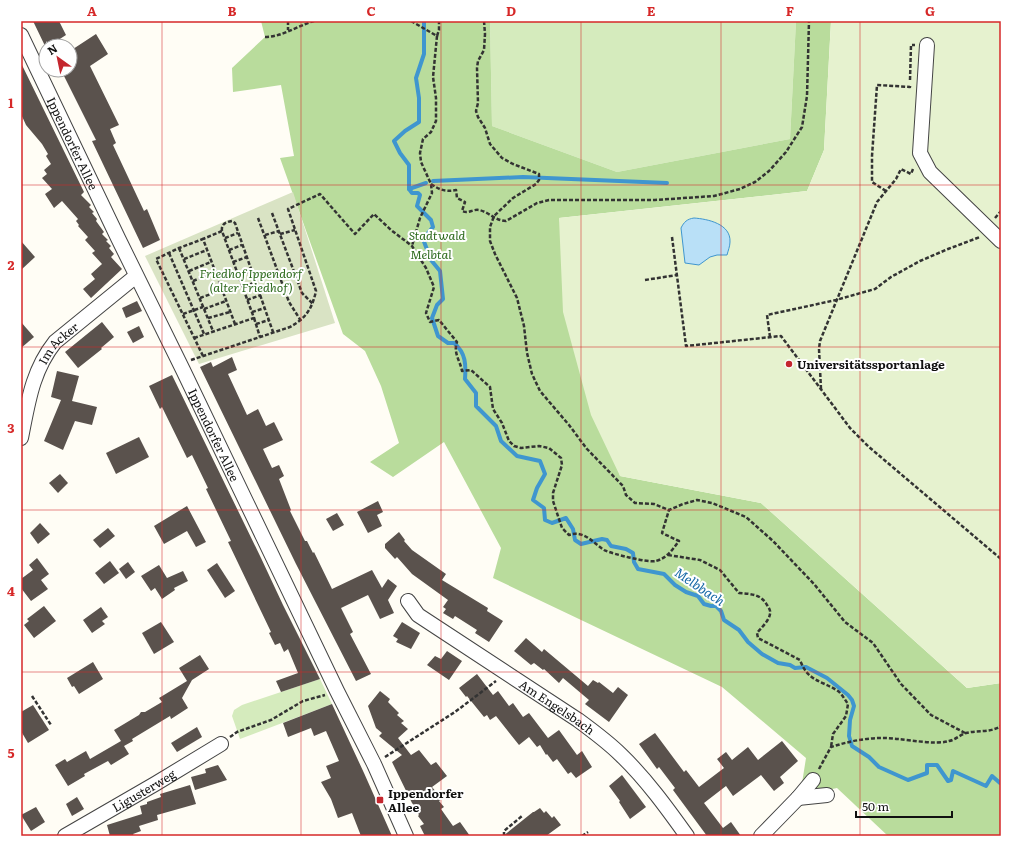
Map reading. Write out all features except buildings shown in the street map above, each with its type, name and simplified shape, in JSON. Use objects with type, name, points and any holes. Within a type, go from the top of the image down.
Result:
[{"type":"street","name":"Ippendorfer Allee","points":[[21,35],[136,276],[337,691],[374,764],[406,836]]},
{"type":"street","points":[[927,45],[920,153],[930,172],[1001,242]]},
{"type":"street","name":"Im Acker","points":[[21,438],[25,392],[46,354],[55,342],[136,276]]},
{"type":"street","name":"Am Engelsbach","points":[[408,601],[418,615],[602,737],[648,784],[687,836]]},
{"type":"street","name":"Ligusterweg","points":[[65,836],[155,784],[226,739]]},
{"type":"street","points":[[761,836],[798,798],[813,780]]},
{"type":"street","points":[[798,798],[827,795]]},
{"type":"path","points":[[288,21],[288,30]]},
{"type":"path","points":[[265,37],[276,37],[288,30],[314,21]]},
{"type":"path","points":[[410,21],[437,36]]},
{"type":"path","points":[[412,246],[420,218],[432,193],[431,184],[420,153],[423,139],[431,132],[436,121],[436,98],[433,77],[439,21]]},
{"type":"path","points":[[484,21],[484,50],[476,68],[478,103],[476,111],[478,117],[485,128],[490,144],[502,158],[538,174],[539,180],[536,184],[513,198],[494,216],[490,227],[490,240],[495,254],[517,298],[524,326],[527,353],[532,374],[540,391],[587,449],[623,486],[626,495],[635,502],[654,504],[669,510],[682,504],[697,500],[712,503],[746,517],[773,541],[814,584],[845,622],[873,644],[901,684],[931,715],[965,733]]},
{"type":"path","points":[[431,184],[447,192],[456,190],[457,198],[465,202],[462,211],[466,213],[475,210],[494,216],[496,219],[506,221],[537,203],[549,200],[655,200],[714,196],[740,189],[755,182],[769,171],[786,152],[802,127],[807,96],[809,21]]},
{"type":"path","points":[[886,191],[872,182],[872,156],[877,85],[910,87],[911,45],[927,45]]},
{"type":"path","points":[[821,389],[820,341],[877,202],[896,179],[901,169],[911,174],[920,153]]},
{"type":"path","points":[[179,363],[290,327],[301,321],[313,304],[316,290],[288,209],[320,194],[355,234],[374,214],[391,230],[412,246],[426,268],[434,287],[426,313],[430,322],[439,320],[457,342],[455,352],[460,362],[462,371],[471,370],[490,387],[493,409],[502,423],[509,441],[514,446],[521,448],[539,446],[549,448],[561,458],[562,465],[553,501],[562,528],[569,534],[578,533],[591,539],[595,544],[606,551],[630,559],[654,562],[668,556],[700,560],[720,570],[739,593],[751,594],[760,597],[765,601],[769,608],[770,614],[757,633],[758,638],[800,660],[803,668],[811,678],[840,692],[848,704],[846,716],[833,734],[832,747],[813,780]]},
{"type":"path","points":[[272,213],[302,294],[313,304]]},
{"type":"path","points":[[258,218],[289,302],[301,321]]},
{"type":"path","points":[[260,337],[222,231],[222,226],[224,224],[232,221],[234,223],[273,332]]},
{"type":"path","points":[[265,235],[295,230]]},
{"type":"path","points":[[203,356],[156,259],[222,231]]},
{"type":"path","points":[[770,337],[767,316],[836,300],[875,289],[891,277],[920,261],[982,237],[991,231]]},
{"type":"path","points":[[225,238],[238,233]]},
{"type":"path","points":[[672,236],[686,346],[780,336],[850,428],[1001,559]]},
{"type":"path","points":[[203,238],[234,324]]},
{"type":"path","points":[[229,250],[242,245]]},
{"type":"path","points":[[179,248],[214,331]]},
{"type":"path","points":[[184,259],[208,250]]},
{"type":"path","points":[[169,253],[204,334]]},
{"type":"path","points":[[233,262],[247,257]]},
{"type":"path","points":[[188,271],[211,262]]},
{"type":"path","points":[[238,275],[252,271]]},
{"type":"path","points":[[193,281],[215,272]]},
{"type":"path","points":[[645,280],[677,275]]},
{"type":"path","points":[[242,287],[256,282]]},
{"type":"path","points":[[200,298],[222,290]]},
{"type":"path","points":[[247,300],[260,295]]},
{"type":"path","points":[[183,314],[226,301]]},
{"type":"path","points":[[252,312],[265,308]]},
{"type":"path","points":[[208,318],[230,312]]},
{"type":"path","points":[[194,338],[254,318]]},
{"type":"path","points":[[256,324],[269,320]]},
{"type":"path","points":[[668,556],[679,541],[662,533],[669,510]]},
{"type":"path","points":[[382,759],[455,712],[506,673]]},
{"type":"path","points":[[226,739],[271,720],[298,703],[327,694]]},
{"type":"path","points":[[32,696],[51,725]]},
{"type":"path","points":[[832,747],[863,739],[875,738],[897,738],[926,742],[949,742],[965,733],[996,729],[1001,726]]},
{"type":"path","points":[[504,836],[504,831],[522,816]]},
{"type":"path","points":[[582,836],[588,832]]},
{"type":"green space","name":"Stadtwald","points":[[261,21],[490,21],[492,126],[617,172],[790,139],[796,21],[831,21],[824,150],[807,191],[559,218],[620,476],[761,503],[967,688],[1001,683],[1001,836],[888,836],[837,788],[800,796],[806,758],[722,687],[493,578],[501,548],[444,442],[393,477],[370,462],[399,443],[381,386],[365,351],[343,334],[280,158],[294,156],[281,85],[233,92],[232,68],[265,37]]},
{"type":"green space","points":[[490,21],[796,21],[790,139],[617,172],[492,126]]},
{"type":"green space","name":"Universitätssportanlage","points":[[831,21],[1001,21],[1001,683],[967,688],[761,503],[620,476],[591,415],[563,312],[559,218],[807,191],[824,150]]},
{"type":"green space","name":"Friedhof Ippendorf (alter Friedhof)","points":[[293,192],[335,323],[199,364],[145,256]]},
{"type":"green space","points":[[320,679],[332,704],[240,739],[232,716],[234,710],[242,705]]},
{"type":"water","points":[[694,218],[712,221],[727,231],[730,242],[727,255],[710,257],[699,265],[685,263],[681,228],[686,221]]},
{"type":"waterway","name":"Melbbach","points":[[424,21],[424,54],[416,78],[419,98],[419,122],[405,131],[394,141],[400,153],[409,165],[409,189],[412,193],[418,193],[420,195],[417,206],[431,220],[433,227],[423,239],[431,260],[440,271],[443,299],[437,305],[432,318],[438,336],[448,343],[454,343],[461,351],[465,364],[465,379],[476,393],[476,406],[496,426],[501,441],[517,456],[540,461],[545,474],[537,488],[533,500],[544,508],[545,520],[552,523],[566,518],[573,529],[575,540],[581,544],[602,539],[607,540],[611,546],[626,549],[633,553],[634,562],[638,569],[664,574],[675,585],[686,592],[698,596],[704,604],[716,606],[721,611],[724,620],[739,630],[748,642],[762,654],[778,663],[790,665],[795,668],[806,667],[827,678],[852,700],[854,706],[850,720],[849,736],[852,746],[869,757],[879,767],[908,780],[927,773],[927,765],[937,765],[948,781],[951,780],[953,771],[986,786],[992,776],[1000,783],[1001,782]]},
{"type":"waterway","points":[[433,181],[523,177],[667,183]]},
{"type":"waterway","points":[[409,189],[426,183]]},
{"type":"place","name":"Universitätssportanlage","points":[[789,364]]},
{"type":"place","name":"Ippendorfer Allee","points":[[380,800]]},
{"type":"park label","name":"Melbtal","points":[[431,254]]}]
